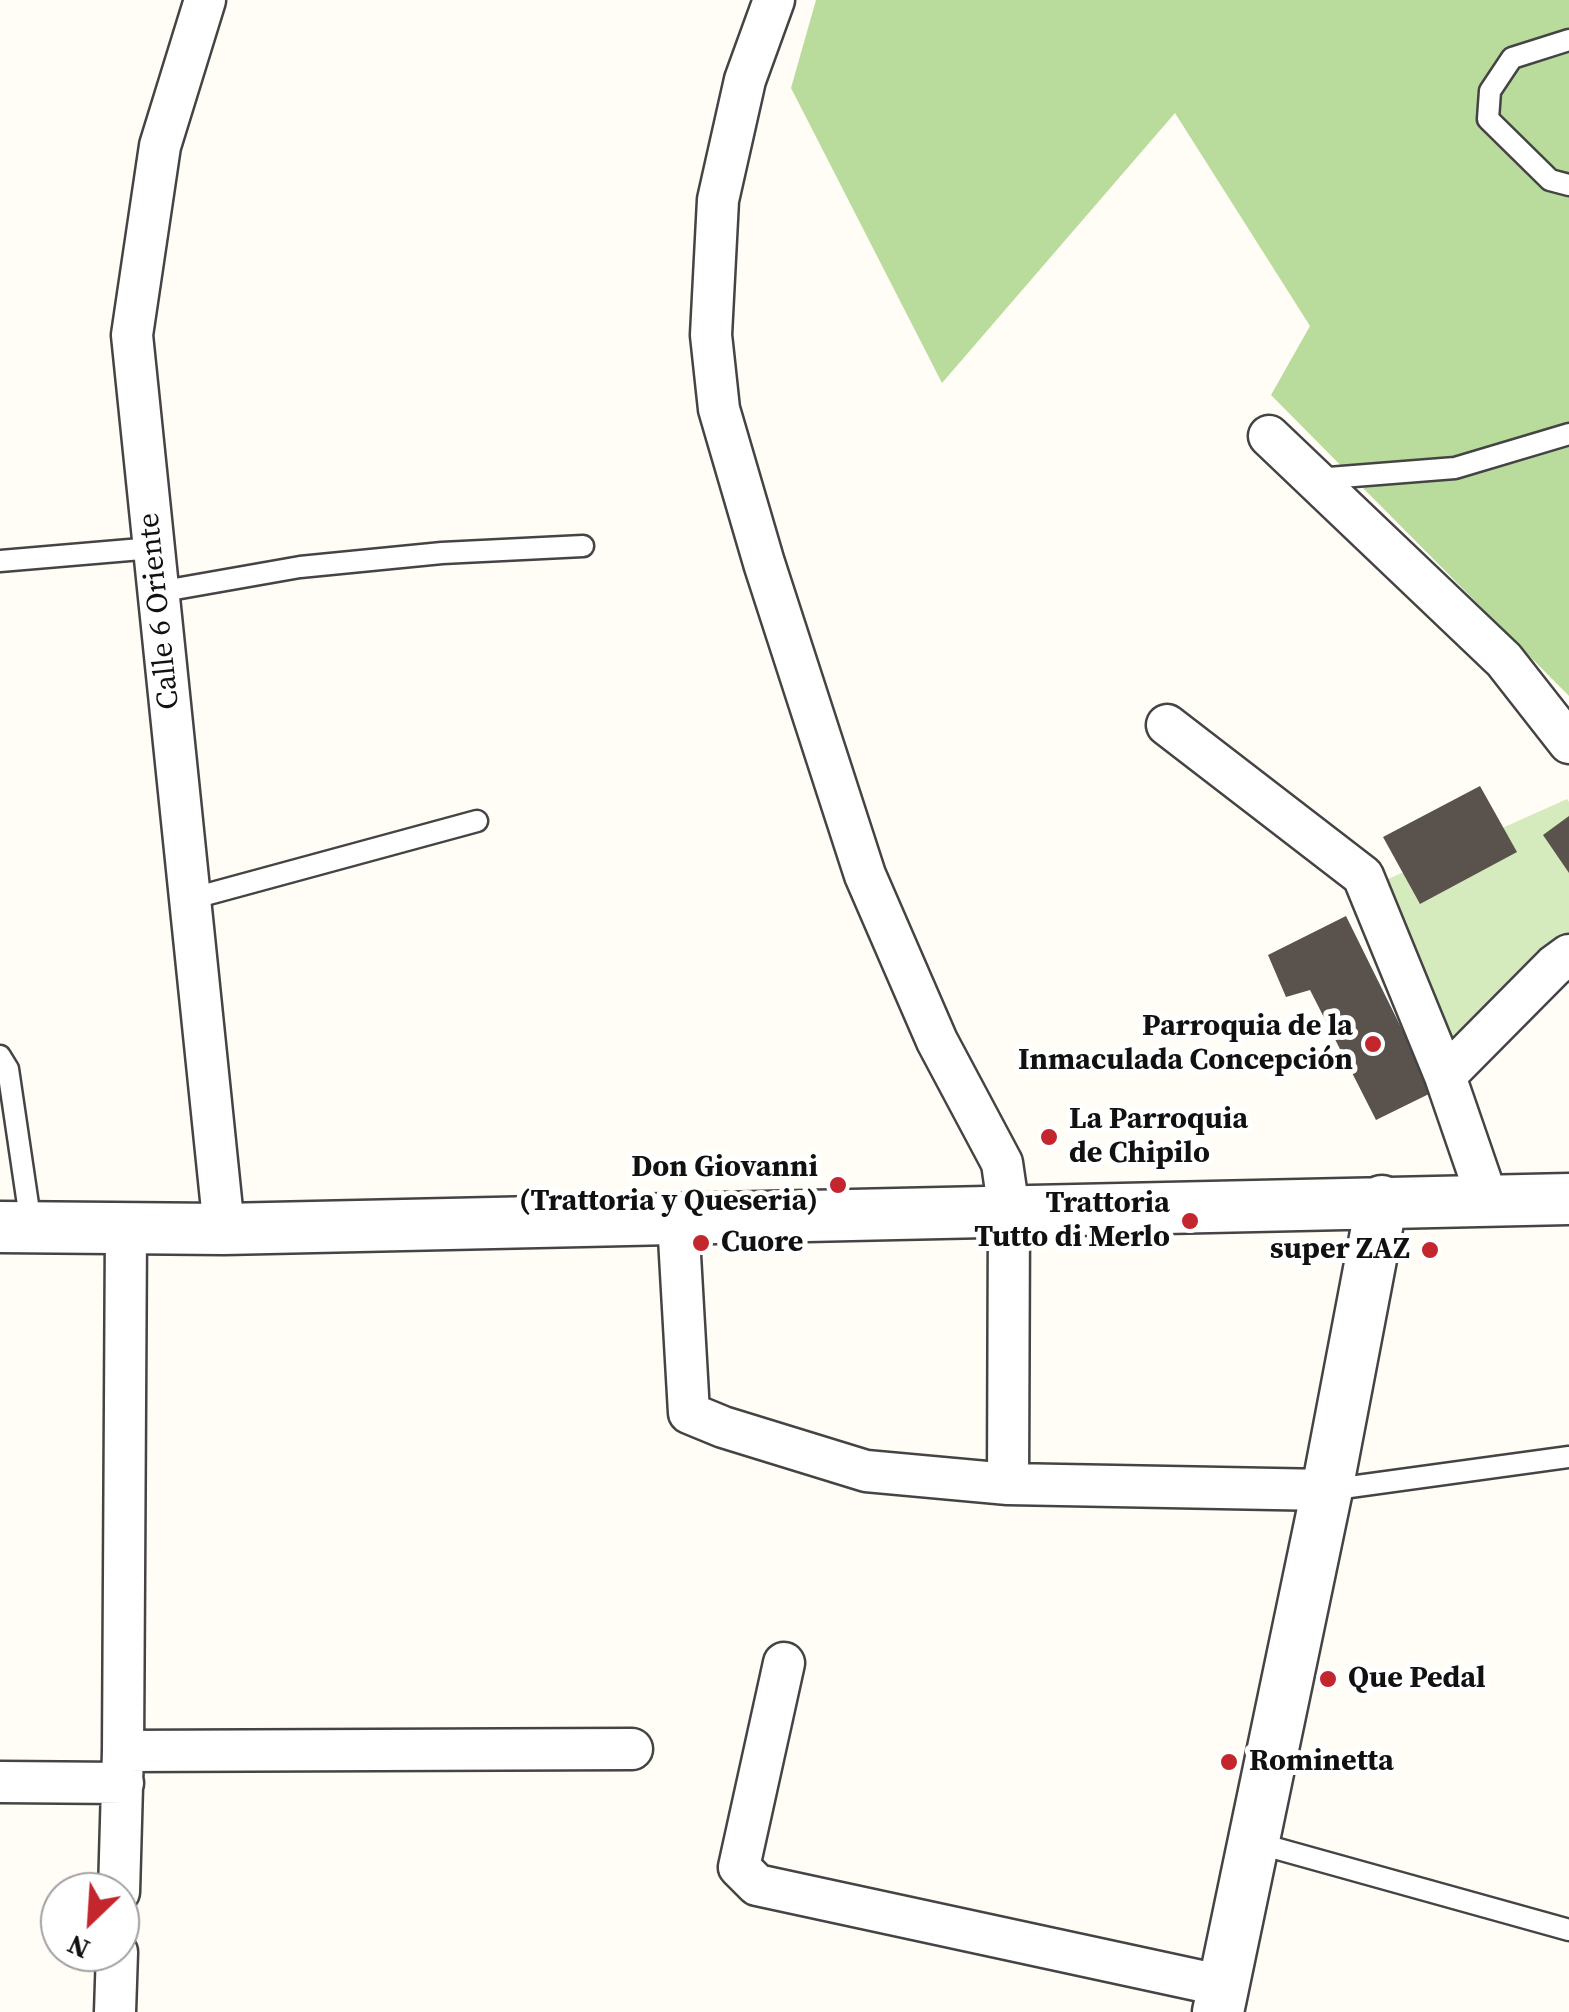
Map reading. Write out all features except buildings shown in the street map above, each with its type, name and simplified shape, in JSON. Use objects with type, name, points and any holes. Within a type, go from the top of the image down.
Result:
[{"type":"street","name":"Calle 6 Oriente","points":[[205,0],[160,146],[132,335],[224,1229]]},
{"type":"street","points":[[774,0],[745,80],[718,200],[711,335],[720,409],[764,563],[865,875],[937,1041],[1002,1163],[1009,1211],[1008,1484]]},
{"type":"street","points":[[1269,436],[1504,660],[1569,744]]},
{"type":"street","points":[[1167,725],[1363,876],[1446,1076],[1488,1200]]},
{"type":"street","points":[[1446,1076],[1569,955]]},
{"type":"street","points":[[16,1228],[224,1229],[1569,1199]]},
{"type":"street","points":[[784,1663],[739,1866],[757,1885],[1221,1999],[1327,1490],[1382,1201]]},
{"type":"street","points":[[678,1220],[690,1413],[866,1471],[1008,1484],[1327,1490]]},
{"type":"street","points":[[120,1872],[126,1229]]},
{"type":"street","points":[[0,1782],[123,1767],[632,1749]]},
{"type":"street","points":[[114,2012],[116,1972]]},
{"type":"lane","points":[[1569,40],[1512,58],[1490,90],[1488,119],[1550,180],[1569,185]]},
{"type":"lane","points":[[1314,479],[1456,468],[1569,434]]},
{"type":"lane","points":[[158,592],[300,566],[582,546]]},
{"type":"lane","points":[[0,561],[153,548]]},
{"type":"lane","points":[[190,899],[477,821]]},
{"type":"lane","points":[[0,1056],[8,1069],[16,1228]]},
{"type":"lane","points":[[1327,1490],[1569,1457]]},
{"type":"lane","points":[[1253,1842],[1569,1930]]},
{"type":"green space","points":[[816,0],[1569,0],[1569,696],[1271,395],[1310,326],[1175,113],[942,383],[791,88]]},
{"type":"green space","points":[[1567,799],[1569,941],[1451,1055],[1377,884]]},
{"type":"place","name":"Parroquia de la Inmaculada Concepción","points":[[1373,1044]]},
{"type":"place","name":"La Parroquia de Chipilo","points":[[1049,1137]]},
{"type":"place","name":"Don Giovanni (Trattoria y Queseria)","points":[[838,1185]]},
{"type":"place","name":"Trattoria Tutto di Merlo","points":[[1190,1221]]},
{"type":"place","name":"Cuore","points":[[701,1243]]},
{"type":"place","name":"super ZAZ","points":[[1430,1250]]},
{"type":"place","name":"Que Pedal","points":[[1328,1679]]},
{"type":"place","name":"Rominetta","points":[[1229,1762]]}]
